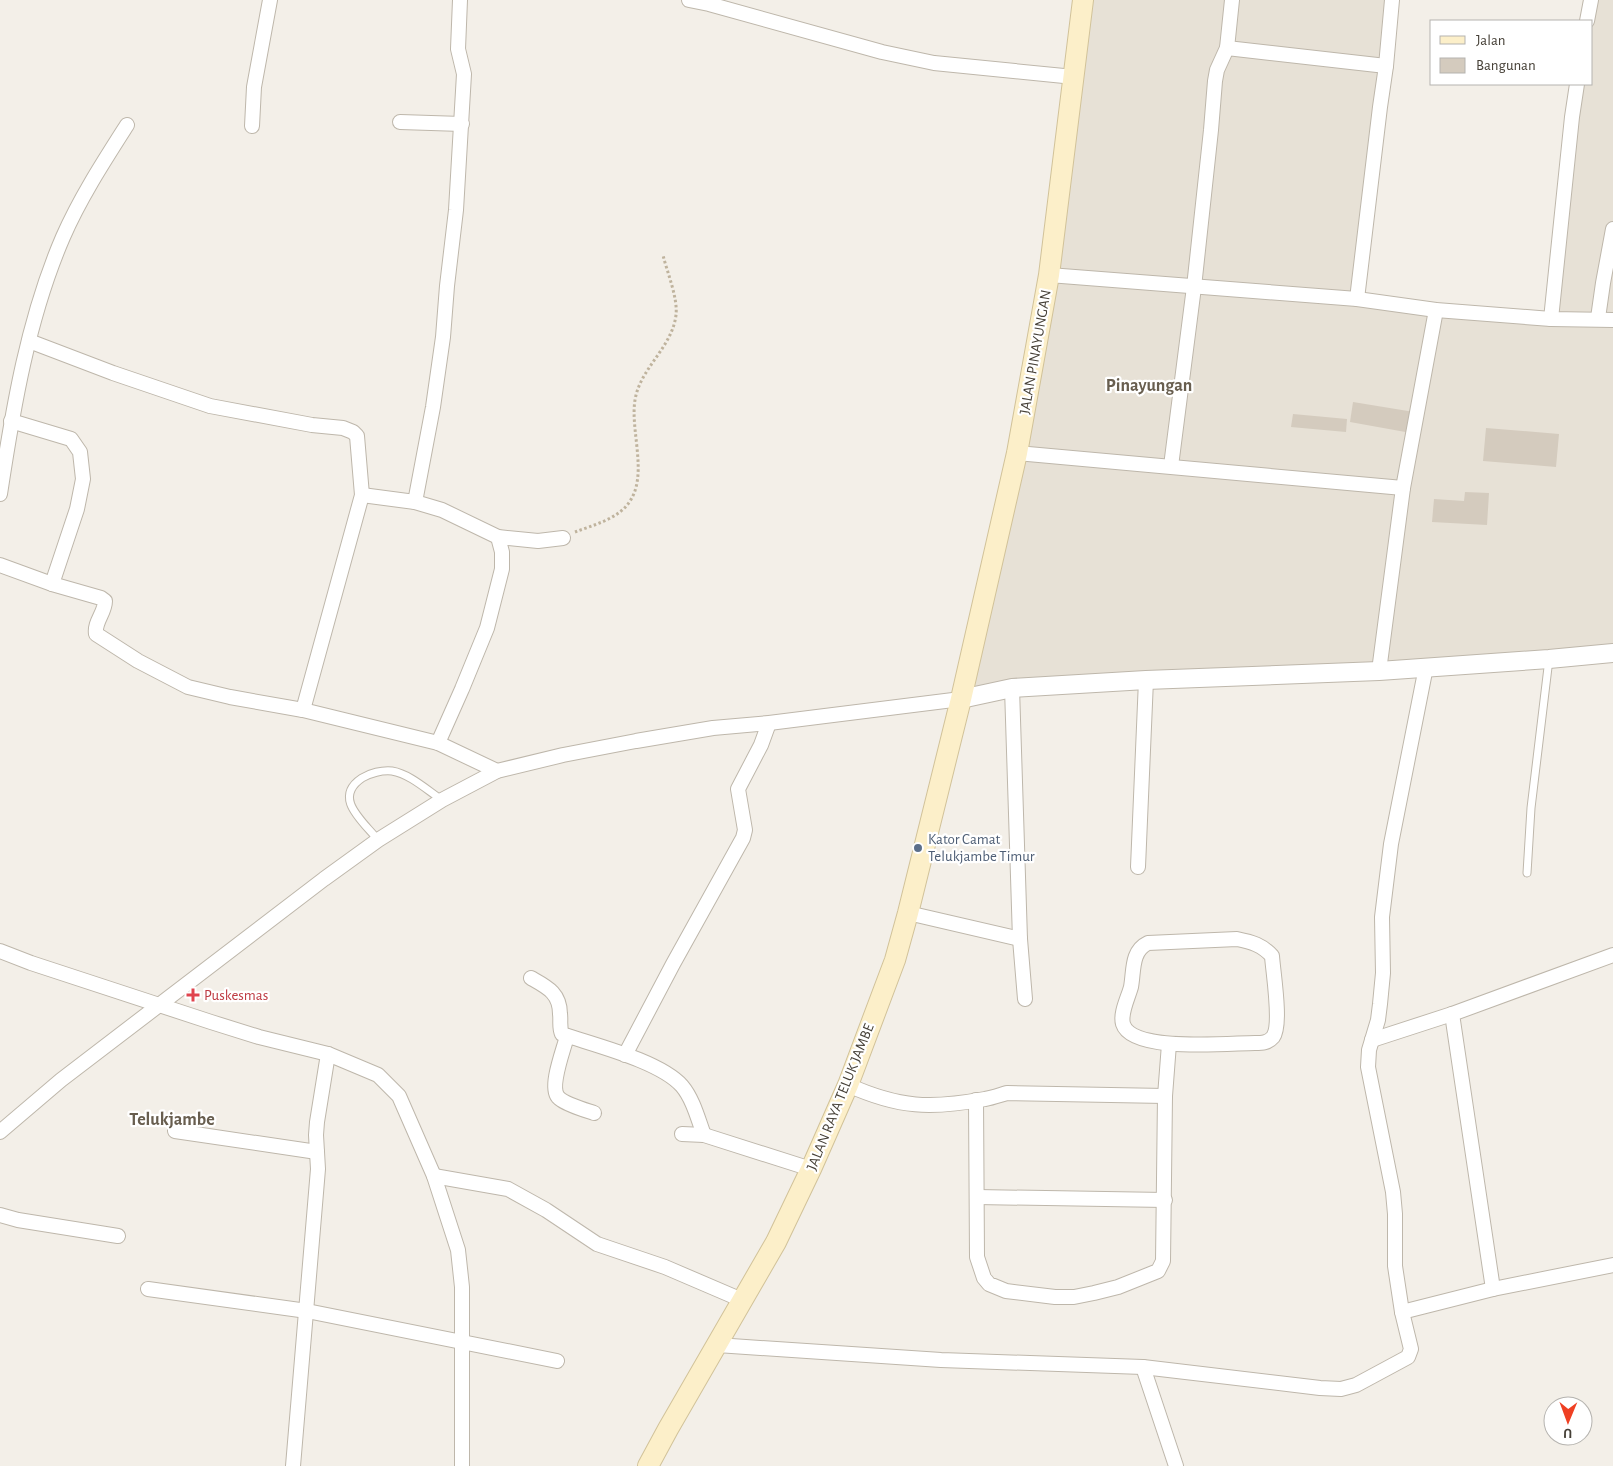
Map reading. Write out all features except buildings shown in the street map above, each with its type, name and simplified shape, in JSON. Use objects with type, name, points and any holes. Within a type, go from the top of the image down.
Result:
[{"type":"main road","name":"JALAN PINAYUNGAN","points":[[960,699],[1017,453],[1049,275],[1083,0]]},
{"type":"main road","name":"JALAN RAYA TELUK JAMBE","points":[[648,1466],[776,1242],[812,1169],[848,1085],[894,960],[908,914],[960,699]]},
{"type":"street","points":[[252,126],[254,87],[270,0]]},
{"type":"street","points":[[415,502],[433,408],[443,337],[456,210],[464,74],[458,49],[460,0]]},
{"type":"street","points":[[689,0],[882,52],[934,63],[1074,77]]},
{"type":"street","points":[[1171,466],[1212,130],[1215,81],[1217,70],[1227,48],[1232,0]]},
{"type":"street","points":[[1357,299],[1386,66],[1392,0]]},
{"type":"street","points":[[1587,20],[1591,0]]},
{"type":"street","points":[[1227,48],[1386,66]]},
{"type":"street","points":[[1551,318],[1577,85]]},
{"type":"street","points":[[400,122],[462,124]]},
{"type":"street","points":[[0,494],[11,421],[43,290],[63,236],[97,173],[126,125]]},
{"type":"street","points":[[1598,318],[1613,228]]},
{"type":"street","points":[[1049,275],[1357,299],[1436,310],[1551,318],[1598,318],[1613,320]]},
{"type":"street","points":[[1379,671],[1403,488],[1436,310]]},
{"type":"street","points":[[29,341],[113,373],[210,406],[312,425],[343,428],[357,436],[362,495],[303,710]]},
{"type":"street","points":[[11,421],[71,439],[80,452],[82,479],[77,510],[52,584]]},
{"type":"street","points":[[1017,453],[1403,488]]},
{"type":"street","points":[[362,495],[415,502],[442,510],[498,537],[538,541],[563,538]]},
{"type":"street","points":[[438,743],[487,628],[502,569],[502,552],[498,537]]},
{"type":"street","points":[[0,565],[52,584],[101,598],[105,601],[105,607],[95,628],[96,634],[138,661],[188,686],[230,697],[303,710],[438,743],[497,771]]},
{"type":"street","points":[[0,1132],[61,1080],[324,879],[378,840],[442,800],[497,771],[636,740],[713,728],[769,723],[960,699],[1012,688],[1146,680],[1379,671],[1549,659],[1613,652]]},
{"type":"street","points":[[717,1345],[942,1360],[1143,1367],[1341,1389],[1356,1385],[1408,1357],[1411,1349],[1402,1312],[1396,1266],[1393,1192],[1368,1067],[1369,1050],[1378,1020],[1380,1004],[1383,973],[1382,916],[1391,844],[1426,668]]},
{"type":"street","points":[[1138,867],[1146,680]]},
{"type":"street","points":[[1012,688],[1020,939],[1025,999]]},
{"type":"street","points":[[625,1055],[677,956],[743,838],[745,830],[738,789],[761,745],[769,723]]},
{"type":"street","points":[[908,914],[1020,939]]},
{"type":"street","points":[[1238,939],[1254,942],[1265,948],[1272,956],[1278,1023],[1272,1038],[1266,1042],[1255,1043],[1169,1044],[1152,1042],[1136,1037],[1128,1032],[1123,1024],[1136,954],[1141,946],[1148,943],[1238,939]]},
{"type":"street","points":[[0,951],[259,1038],[328,1054],[378,1075],[399,1096],[434,1176],[458,1250],[462,1287],[462,1466]]},
{"type":"street","points":[[1372,1040],[1452,1014],[1613,955]]},
{"type":"street","points":[[531,978],[556,995],[562,1034],[625,1055],[668,1073],[683,1087],[694,1107],[704,1135]]},
{"type":"street","points":[[1452,1014],[1493,1289]]},
{"type":"street","points":[[567,1036],[556,1078],[555,1091],[559,1098],[594,1113]]},
{"type":"street","points":[[976,1100],[977,1256],[984,1278],[989,1284],[1006,1290],[1055,1297],[1074,1297],[1118,1287],[1158,1271],[1163,1261],[1165,1096],[1169,1044]]},
{"type":"street","points":[[293,1466],[318,1169],[317,1122],[328,1054]]},
{"type":"street","points":[[848,1085],[888,1101],[916,1106],[943,1106],[1007,1093],[1165,1096]]},
{"type":"street","points":[[175,1131],[317,1152]]},
{"type":"street","points":[[682,1134],[704,1135],[812,1169]]},
{"type":"street","points":[[434,1176],[508,1189],[546,1210],[597,1244],[665,1267],[742,1300]]},
{"type":"street","points":[[977,1197],[1164,1200]]},
{"type":"street","points":[[0,1215],[18,1220],[118,1236]]},
{"type":"street","points":[[1402,1312],[1493,1289],[1613,1265]]},
{"type":"street","points":[[148,1289],[307,1312],[557,1362]]},
{"type":"street","points":[[1143,1367],[1176,1466]]},
{"type":"lane","points":[[1527,873],[1531,808],[1549,659]]},
{"type":"lane","points":[[378,840],[350,804],[348,793],[354,784],[365,776],[376,772],[391,771],[407,776],[442,800]]},
{"type":"path","points":[[563,538],[620,512],[631,501],[636,487],[638,469],[635,402],[638,386],[662,350],[676,314],[663,255]]},
{"type":"shaded area","points":[[1083,0],[1393,0],[1355,301],[1548,320],[1575,85],[1593,85],[1593,20],[1581,20],[1583,0],[1613,0],[1613,650],[969,694],[1019,455]]},
{"type":"place","name":"Kator Camat Telukjambe Timur","points":[[918,848]]},
{"type":"place","name":"Puskesmas","points":[[193,995]]},
{"type":"district","name":"Pinayungan","points":[[1149,385]]},
{"type":"district","name":"Telukjambe","points":[[172,1119]]}]
